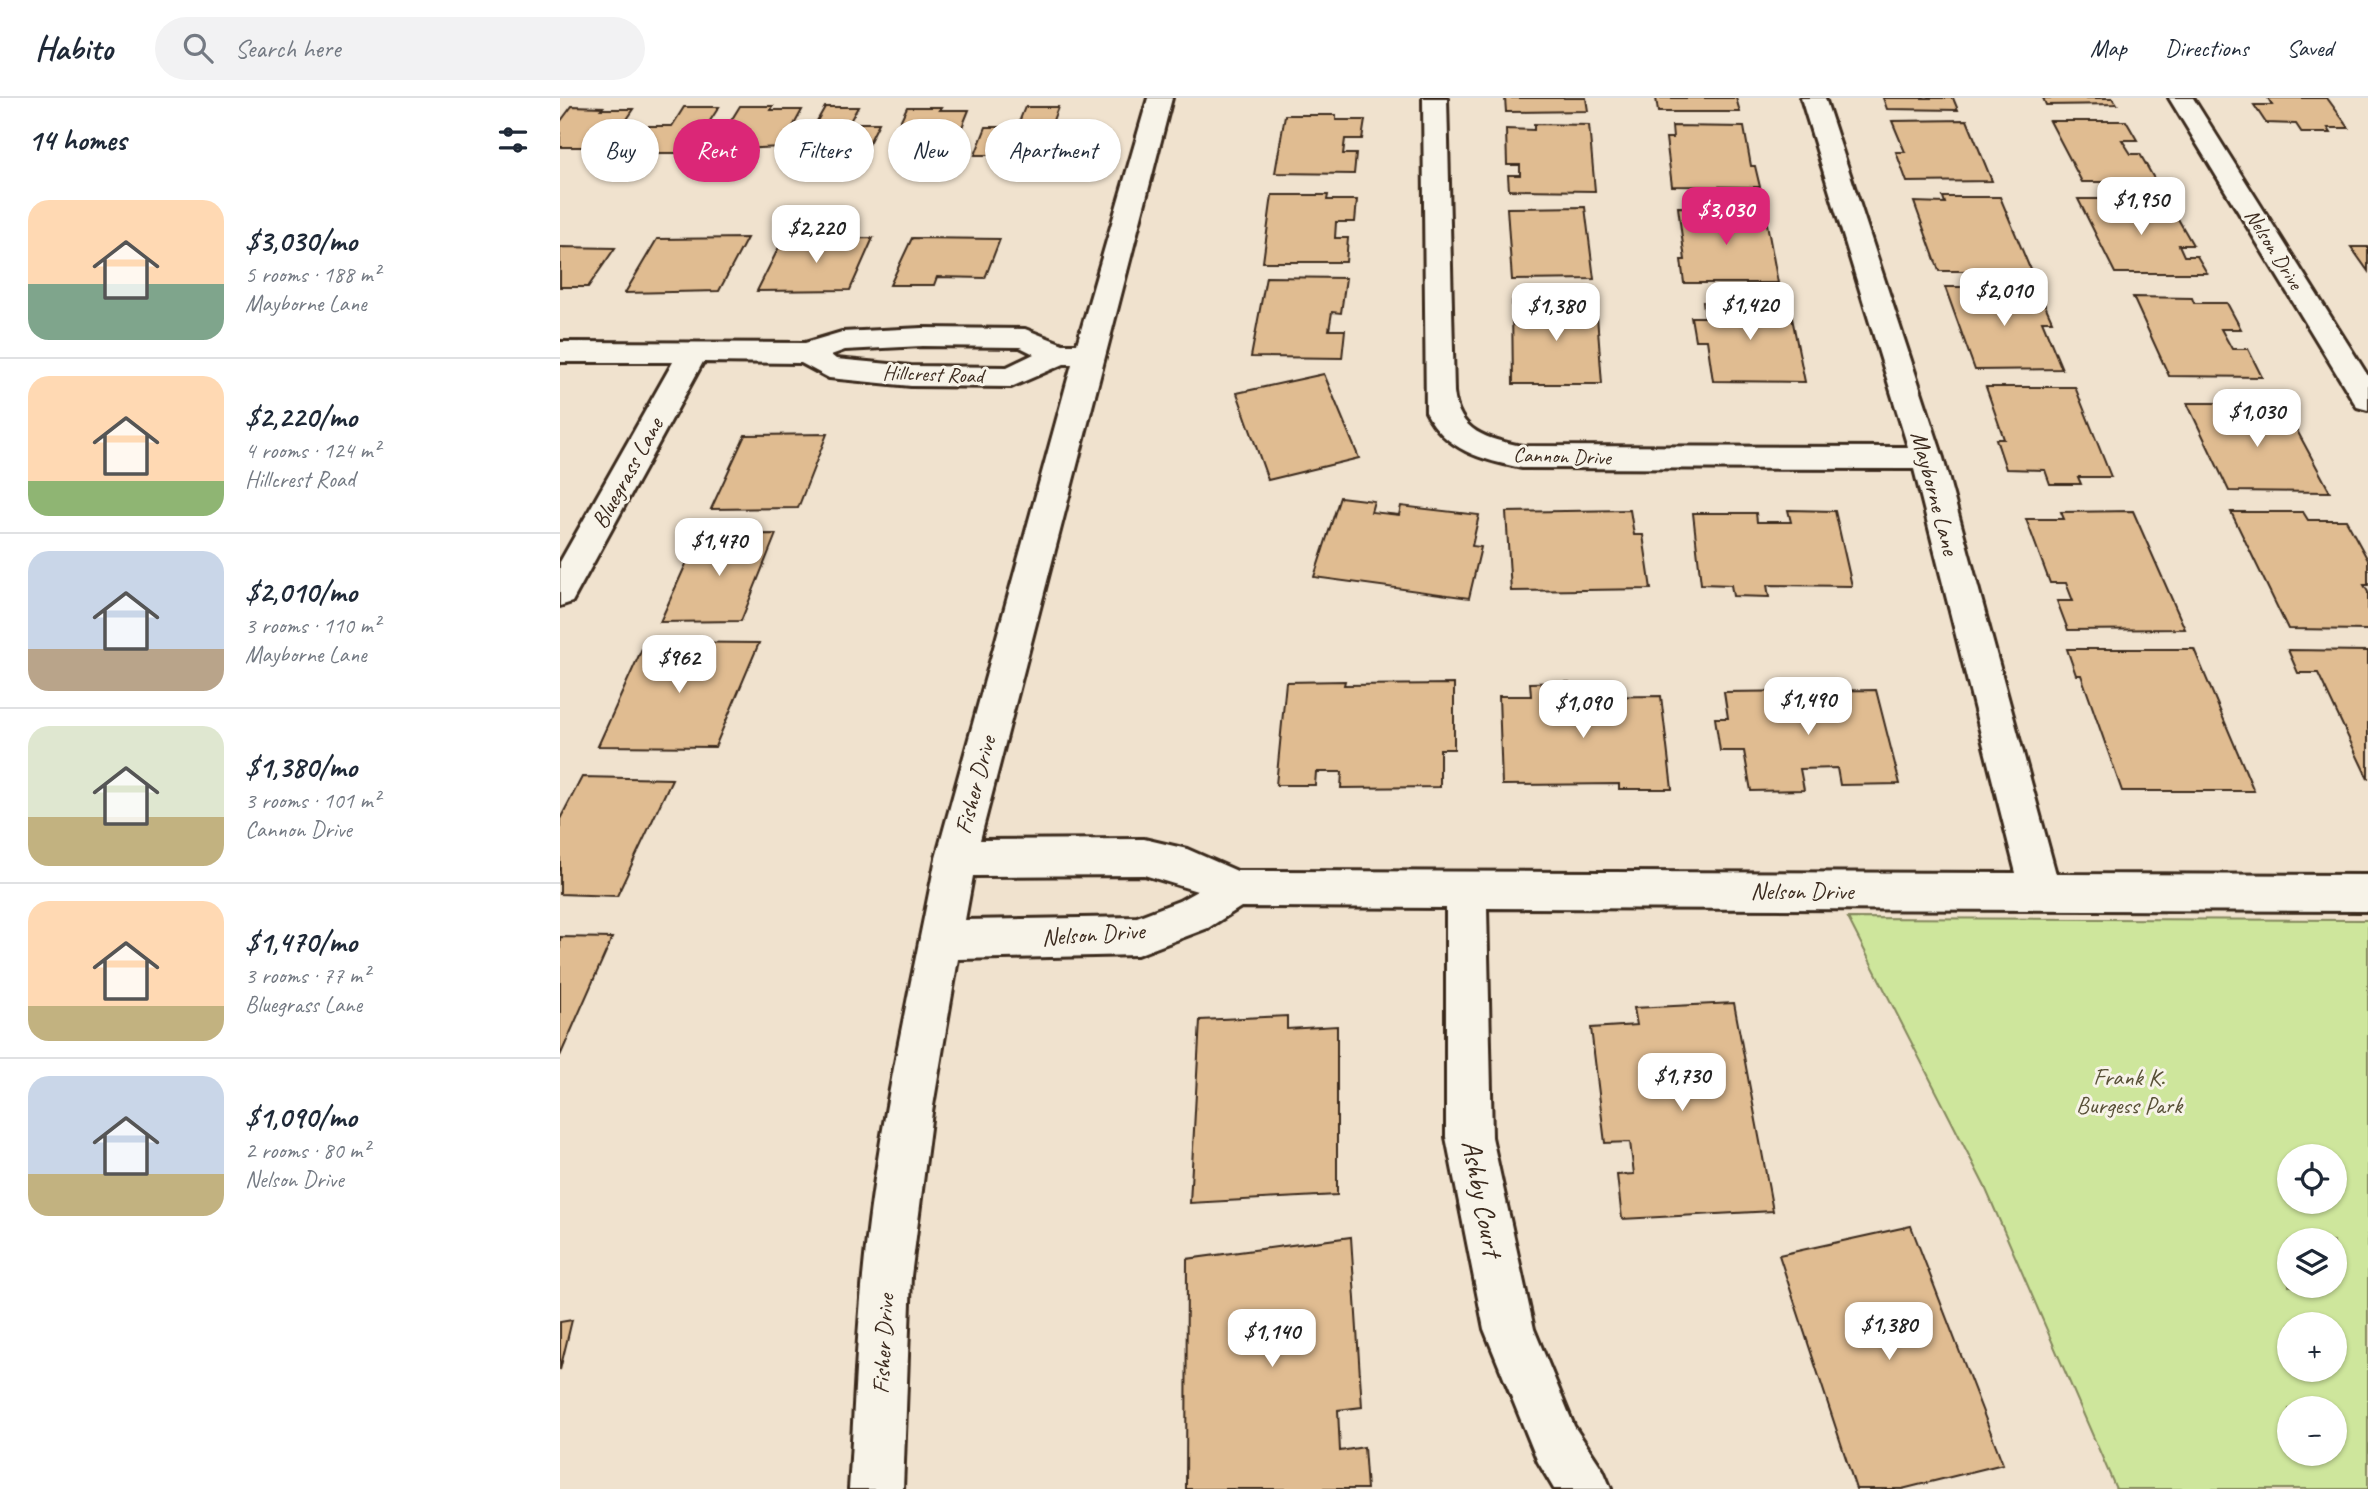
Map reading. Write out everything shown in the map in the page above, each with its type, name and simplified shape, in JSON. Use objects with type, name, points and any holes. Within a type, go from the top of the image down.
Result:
[{"type":"street","name":"Fisher Drive","points":[[876,1489],[887,1276],[909,1112],[956,858],[1074,354],[1160,98]]},
{"type":"street","name":"Cannon Drive","points":[[1435,98],[1439,393],[1442,415],[1455,430],[1495,452],[1522,457],[1927,458]]},
{"type":"street","name":"Mayborne Lane","points":[[1813,98],[1927,458],[2041,892]]},
{"type":"street","name":"Nelson Drive","points":[[2181,98],[2368,400]]},
{"type":"street","name":"Hillcrest Road","points":[[560,352],[807,354],[842,341],[922,337],[1024,338],[1074,354]]},
{"type":"street","name":"Bluegrass Lane","points":[[560,593],[693,353]]},
{"type":"street","name":"Hillcrest Road","points":[[807,354],[829,368],[911,376],[1011,377],[1074,354]]},
{"type":"street","name":"Nelson Drive","points":[[956,858],[1144,857],[1187,867],[1235,889],[2368,893]]},
{"type":"street","name":"Nelson Drive","points":[[940,940],[1136,936],[1193,915],[1235,889]]},
{"type":"street","name":"Ashby Court","points":[[1466,889],[1469,1137],[1509,1329],[1556,1444],[1584,1489]]},
{"type":"green space","name":"Frank K. Burgess Park","points":[[1848,918],[2368,920],[2368,1489],[2116,1489],[1985,1187]]},
{"type":"building","points":[[1505,98],[1586,98],[1588,111],[1506,112]]},
{"type":"building","points":[[1656,98],[1736,98],[1740,112],[1658,112]]},
{"type":"building","points":[[1883,98],[1953,98],[1958,110],[1887,109]]},
{"type":"building","points":[[2043,98],[2113,98],[2117,104],[2046,105]]},
{"type":"building","points":[[2268,98],[2327,98],[2349,128],[2328,128],[2331,133],[2302,133],[2296,124],[2266,123],[2254,105],[2272,105]]},
{"type":"building","points":[[572,106],[634,109],[627,119],[581,119],[581,147],[560,147],[560,122]]},
{"type":"building","points":[[740,106],[773,106],[771,110],[802,110],[797,119],[774,119],[774,147],[760,148],[760,119],[732,119]]},
{"type":"building","points":[[684,107],[719,107],[711,119],[676,119]]},
{"type":"building","points":[[825,107],[858,107],[851,119],[818,119]]},
{"type":"building","points":[[907,107],[969,110],[965,119],[901,119]]},
{"type":"building","points":[[1025,107],[1058,107],[1054,119],[1020,119]]},
{"type":"building","points":[[1285,115],[1336,115],[1336,120],[1365,120],[1362,139],[1345,139],[1343,154],[1356,154],[1354,174],[1275,173]]},
{"type":"building","points":[[1967,120],[1992,181],[1907,182],[1896,152],[1905,152],[1892,121]]},
{"type":"building","points":[[2050,121],[2126,121],[2137,140],[2122,140],[2131,154],[2140,154],[2156,182],[2082,182]]},
{"type":"building","points":[[1534,124],[1589,125],[1595,191],[1509,190],[1508,175],[1520,175],[1520,165],[1507,165],[1506,129],[1534,130]]},
{"type":"building","points":[[659,126],[672,126],[673,153],[659,153]]},
{"type":"building","points":[[1672,126],[1744,127],[1751,166],[1755,166],[1760,187],[1672,186],[1666,138],[1673,138]]},
{"type":"building","points":[[985,130],[985,155],[975,155]]},
{"type":"building","points":[[1272,195],[1328,195],[1327,200],[1357,200],[1355,222],[1336,222],[1335,238],[1348,238],[1346,262],[1263,262]]},
{"type":"building","points":[[1943,197],[2000,197],[2031,271],[1939,271],[1914,202],[1945,203]]},
{"type":"building","points":[[2078,199],[2136,199],[2140,205],[2170,205],[2193,245],[2179,245],[2184,256],[2197,256],[2207,273],[2115,273]]},
{"type":"building","points":[[1585,207],[1594,279],[1512,280],[1507,208]]},
{"type":"building","points":[[1678,207],[1732,208],[1733,213],[1765,213],[1778,283],[1684,283],[1681,260],[1685,260]]},
{"type":"building","points":[[747,238],[719,291],[625,293],[657,239]]},
{"type":"building","points":[[873,238],[850,290],[757,291],[783,239]]},
{"type":"building","points":[[912,238],[1000,239],[985,278],[937,277],[934,285],[890,285]]},
{"type":"building","points":[[560,247],[615,248],[588,287],[560,287]]},
{"type":"building","points":[[2351,247],[2368,247],[2368,271]]},
{"type":"building","points":[[1266,277],[1346,278],[1341,313],[1332,312],[1329,330],[1345,330],[1342,358],[1251,357]]},
{"type":"building","points":[[1945,287],[2037,287],[2052,321],[2042,321],[2062,369],[1975,370]]},
{"type":"building","points":[[2133,297],[2192,298],[2194,303],[2227,303],[2241,329],[2221,329],[2232,349],[2248,349],[2262,377],[2169,376]]},
{"type":"building","points":[[1512,301],[1596,302],[1602,384],[1513,384]]},
{"type":"building","points":[[1703,302],[1789,303],[1805,382],[1713,381],[1707,340],[1695,340],[1691,317],[1705,317]]},
{"type":"building","points":[[1324,374],[1359,458],[1268,480],[1237,393]]},
{"type":"building","points":[[1986,387],[2075,387],[2111,477],[2078,477],[2081,484],[2050,484],[2045,470],[2006,469],[1996,439],[2004,439]]},
{"type":"building","points":[[2187,403],[2249,403],[2252,410],[2286,410],[2330,492],[2229,491]]},
{"type":"building","points":[[827,434],[798,508],[711,509],[745,435]]},
{"type":"building","points":[[1340,497],[1374,501],[1371,512],[1399,515],[1401,506],[1479,515],[1472,546],[1481,547],[1469,598],[1314,577]]},
{"type":"building","points":[[1630,510],[1634,535],[1643,535],[1651,589],[1511,591],[1506,512]]},
{"type":"building","points":[[1788,510],[1835,511],[1852,586],[1767,585],[1769,597],[1733,596],[1731,585],[1701,584],[1693,513],[1756,513],[1757,522],[1791,522]]},
{"type":"building","points":[[2133,511],[2185,629],[2068,630],[2057,601],[2073,601],[2066,583],[2050,583],[2026,519],[2064,519],[2061,512]]},
{"type":"building","points":[[2231,512],[2303,512],[2308,520],[2346,520],[2368,560],[2368,585],[2364,585],[2368,592],[2368,630],[2288,629]]},
{"type":"building","points":[[776,534],[741,621],[660,622],[699,535]]},
{"type":"building","points":[[645,642],[759,643],[715,747],[598,746]]},
{"type":"building","points":[[2067,649],[2194,649],[2254,791],[2122,791],[2081,675],[2076,675]]},
{"type":"building","points":[[2288,650],[2368,651],[2368,779],[2318,673],[2298,673]]},
{"type":"building","points":[[1345,681],[1344,685],[1454,684],[1454,749],[1440,749],[1440,787],[1341,788],[1342,772],[1316,772],[1315,785],[1276,785],[1286,682]]},
{"type":"building","points":[[1569,682],[1569,697],[1661,696],[1672,789],[1619,789],[1619,784],[1502,785],[1499,696],[1531,696],[1530,683]]},
{"type":"building","points":[[1876,690],[1900,784],[1840,785],[1837,768],[1800,769],[1804,790],[1751,791],[1744,751],[1720,751],[1715,718],[1728,718],[1724,692]]},
{"type":"building","points":[[582,777],[672,779],[617,896],[560,894],[560,819]]},
{"type":"building","points":[[560,937],[612,938],[560,1056]]},
{"type":"building","points":[[1734,1003],[1773,1211],[1622,1219],[1617,1175],[1634,1174],[1630,1142],[1605,1143],[1591,1028],[1637,1025],[1634,1008]]},
{"type":"building","points":[[1287,1016],[1287,1029],[1337,1026],[1337,1195],[1190,1203],[1200,1020]]},
{"type":"building","points":[[1911,1226],[2003,1464],[1902,1489],[1856,1489],[1779,1255]]},
{"type":"building","points":[[1351,1237],[1362,1407],[1338,1410],[1340,1451],[1364,1447],[1367,1489],[1186,1489],[1187,1259]]},
{"type":"building","points":[[572,1320],[560,1370],[560,1322]]}]
